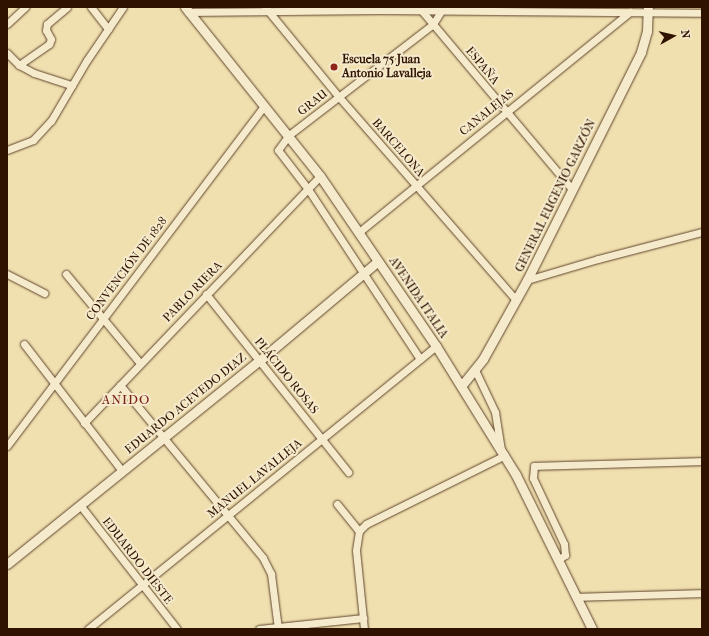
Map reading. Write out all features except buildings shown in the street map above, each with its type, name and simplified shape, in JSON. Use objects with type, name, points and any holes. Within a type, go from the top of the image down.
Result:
[{"type":"street","points":[[7,24],[25,7]]},
{"type":"street","points":[[19,65],[49,44],[51,40],[46,30],[47,24],[67,7]]},
{"type":"street","points":[[91,7],[108,29]]},
{"type":"street","points":[[7,150],[33,140],[43,131],[123,7]]},
{"type":"street","points":[[186,10],[381,8],[422,11],[499,9],[630,12],[648,10],[702,13]]},
{"type":"street","name":"BARCELONA","points":[[265,9],[339,97],[516,300]]},
{"type":"street","name":"AVENIDA ITALIA","points":[[186,10],[289,135],[320,176],[436,346],[503,452],[592,629]]},
{"type":"street","name":"GENERAL EUGENIO GARZÓN","points":[[462,386],[475,370],[527,280],[641,52],[647,32],[648,10]]},
{"type":"street","name":"ESPAÑA","points":[[422,11],[572,189]]},
{"type":"street","name":"GRAU","points":[[289,135],[433,24],[441,11]]},
{"type":"street","name":"CANALEJAS","points":[[359,232],[506,111],[630,12]]},
{"type":"street","points":[[7,53],[19,65],[34,73],[72,85]]},
{"type":"street","name":"CONVENCIÓN DE 1828","points":[[7,446],[264,106]]},
{"type":"street","points":[[289,135],[278,150],[308,188],[420,359]]},
{"type":"street","name":"PABLO RIERA","points":[[84,422],[320,176]]},
{"type":"street","points":[[527,280],[598,259],[702,232]]},
{"type":"street","name":"EDUARDO ACEVEDO DIAZ","points":[[7,564],[259,361],[378,261]]},
{"type":"street","points":[[7,274],[44,293]]},
{"type":"street","points":[[66,274],[140,363]]},
{"type":"street","name":"PLÁCIDO ROSAS","points":[[206,294],[348,472]]},
{"type":"street","points":[[24,344],[53,384],[122,471]]},
{"type":"street","name":"MANUEL LAVALLEJA","points":[[88,629],[436,346]]},
{"type":"street","points":[[364,629],[356,550],[359,531],[366,524],[503,452],[495,412],[475,370]]},
{"type":"street","points":[[120,385],[165,437],[263,558],[271,574],[278,628]]},
{"type":"street","points":[[558,560],[565,555],[564,544],[533,478],[534,466],[702,462]]},
{"type":"street","points":[[337,504],[359,531]]},
{"type":"street","name":"EDUARDO DIESTE","points":[[80,505],[141,586],[176,629]]},
{"type":"street","points":[[576,597],[702,592]]},
{"type":"street","points":[[259,629],[363,618]]},
{"type":"place","name":"Escuela 75 Juan Antonio Lavalleja","points":[[334,67]]},
{"type":"district","name":"ANIDO","points":[[126,400]]}]
